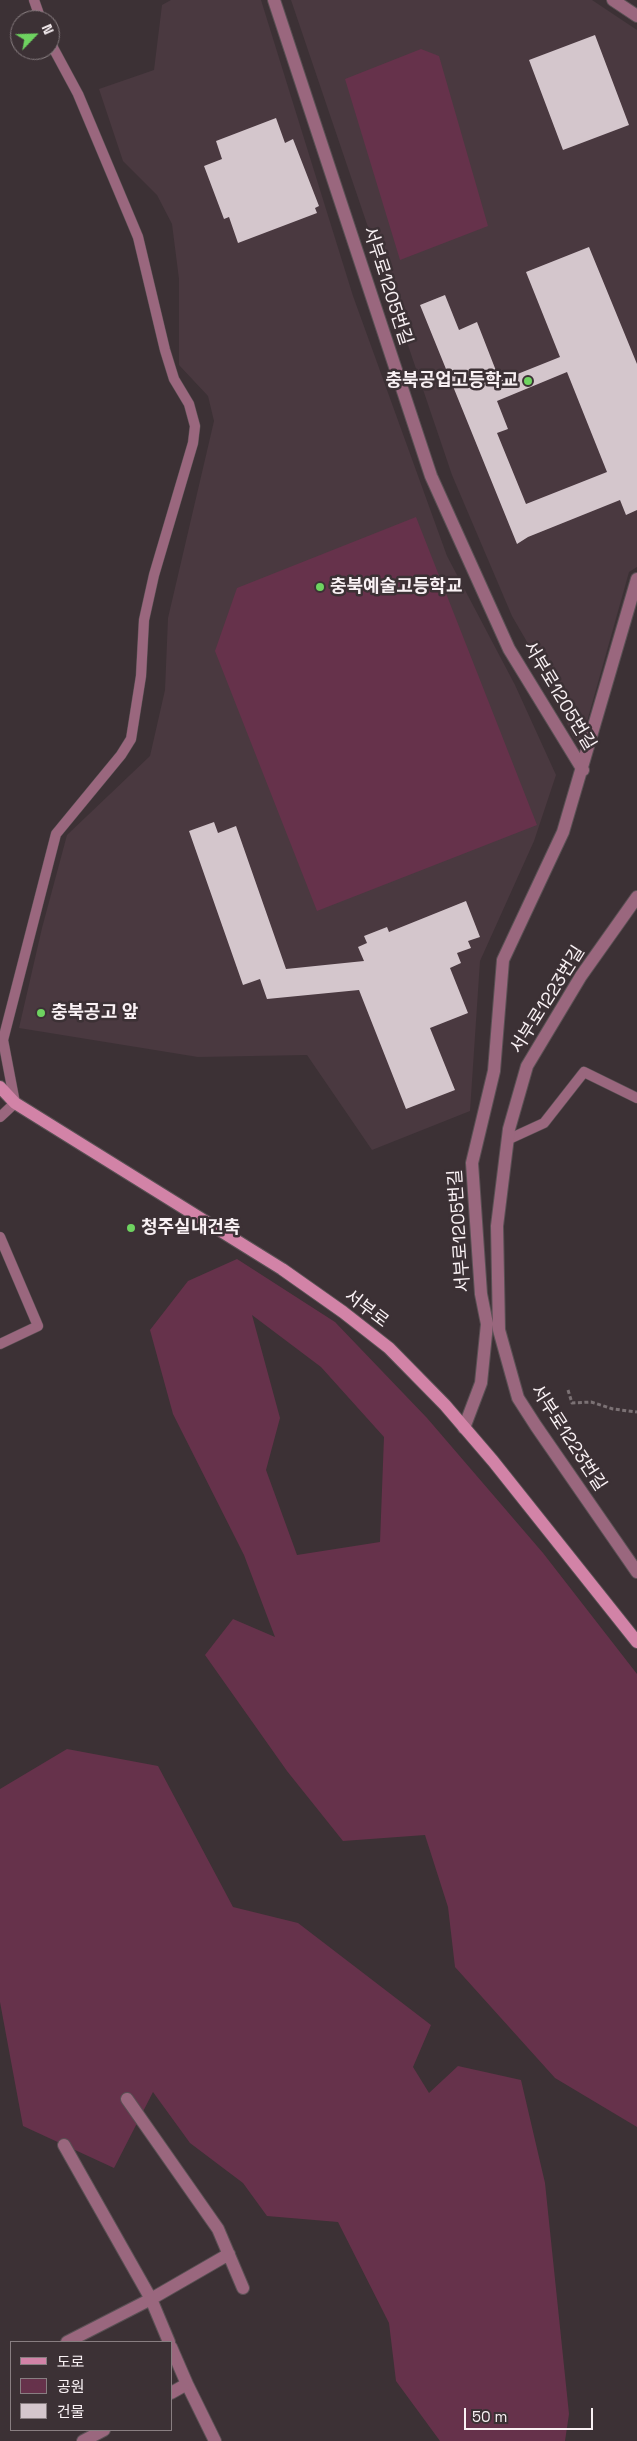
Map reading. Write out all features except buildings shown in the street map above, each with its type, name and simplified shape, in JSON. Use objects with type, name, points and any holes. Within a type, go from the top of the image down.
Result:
[{"type":"main road","name":"서부로","points":[[0,1087],[15,1103],[282,1270],[343,1312],[389,1348],[464,1428],[637,1642]]},
{"type":"street","name":"서부로1205번길","points":[[274,0],[431,476],[509,649],[582,770],[563,832],[503,960],[494,1071],[472,1163],[481,1294],[487,1324],[481,1383],[464,1428]]},
{"type":"street","points":[[613,0],[637,16]]},
{"type":"street","points":[[582,770],[623,621],[637,579]]},
{"type":"street","name":"서부로1223번길","points":[[637,897],[581,976],[526,1066],[507,1140],[497,1230],[499,1330],[518,1398],[637,1572]]},
{"type":"street","points":[[477,1229],[497,1230]]},
{"type":"street","points":[[128,2099],[218,2229],[243,2288]]},
{"type":"street","points":[[64,2145],[151,2300],[169,2341]]},
{"type":"street","points":[[69,2341],[151,2300],[229,2254]]},
{"type":"street","points":[[172,2349],[215,2441]]},
{"type":"street","points":[[172,2392],[187,2384]]},
{"type":"street","points":[[84,2441],[102,2431]]},
{"type":"lane","points":[[0,1117],[15,1103],[3,1040],[56,834],[121,755],[131,739],[141,676],[144,620],[154,575],[192,443],[195,426],[189,404],[174,379],[165,350],[138,237],[78,94],[60,60]]},
{"type":"lane","points":[[507,1140],[544,1123],[584,1072],[637,1098]]},
{"type":"lane","points":[[0,1237],[38,1326],[0,1344]]},
{"type":"path","points":[[568,1390],[572,1403],[591,1402],[613,1409],[637,1412]]},
{"type":"shaded area","name":"충북예술고등학교","points":[[171,0],[261,0],[353,296],[447,556],[515,685],[556,775],[534,841],[480,961],[470,1111],[372,1150],[307,1055],[198,1057],[19,1028],[42,928],[67,835],[150,756],[165,690],[168,618],[214,421],[208,396],[179,365],[179,279],[172,224],[157,195],[123,161],[99,89],[154,70],[162,5]]},
{"type":"shaded area","name":"충북공업고등학교","points":[[291,0],[592,0],[637,30],[637,567],[629,572],[581,743],[573,738],[552,685],[512,616],[452,475]]},
{"type":"green space","points":[[421,49],[439,56],[488,226],[400,260],[345,79]]},
{"type":"green space","points":[[416,517],[537,825],[317,911],[215,651],[237,588]]},
{"type":"green space","points":[[237,1259],[335,1322],[427,1418],[543,1553],[637,1674],[637,2127],[555,2078],[455,1967],[448,1907],[425,1835],[343,1841],[287,1771],[205,1655],[233,1619],[275,1637],[244,1555],[173,1414],[150,1330],[188,1281]],"holes":[[[252,1315],[321,1367],[384,1437],[380,1542],[297,1555],[266,1470],[280,1418]]]},
{"type":"green space","points":[[67,1749],[158,1766],[233,1907],[298,1923],[431,2025],[413,2067],[429,2093],[458,2066],[521,2080],[545,2183],[569,2414],[565,2441],[440,2441],[396,2381],[389,2323],[338,2222],[267,2216],[243,2183],[190,2143],[153,2092],[114,2168],[23,2126],[0,2002],[0,1789]]},
{"type":"place","name":"충북공업고등학교","points":[[528,381]]},
{"type":"place","name":"충북예술고등학교","points":[[320,587]]},
{"type":"place","name":"충북공고 앞","points":[[41,1013]]},
{"type":"place","name":"청주실내건축","points":[[131,1228]]}]
